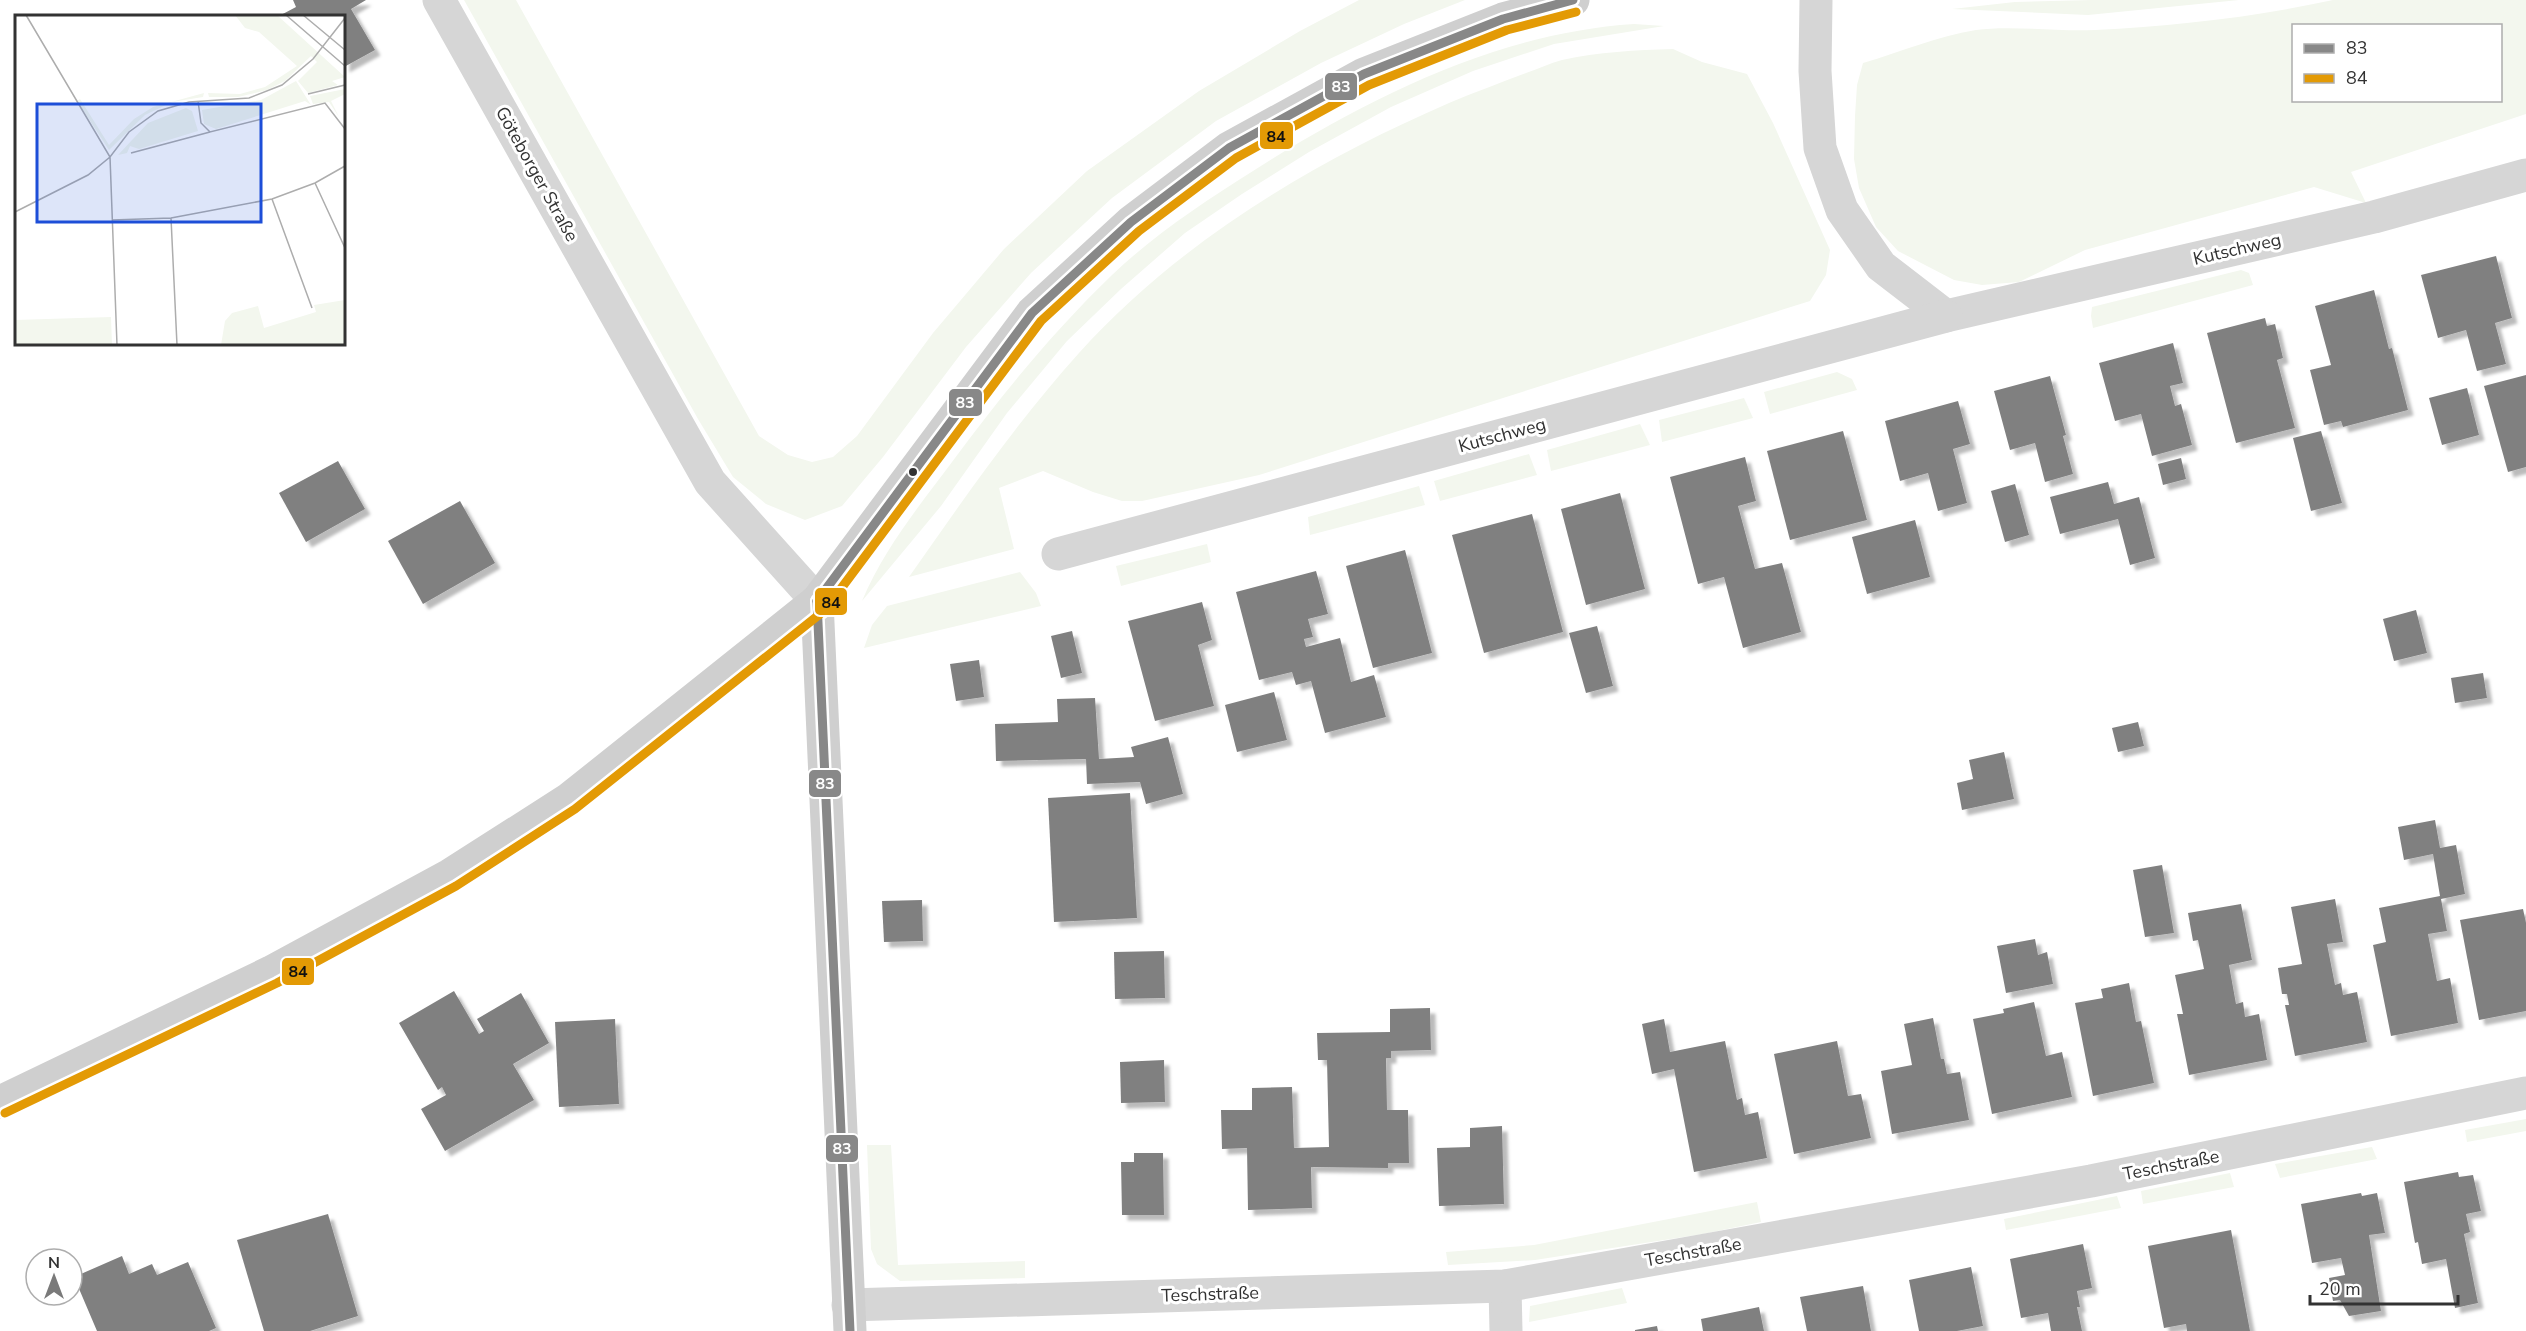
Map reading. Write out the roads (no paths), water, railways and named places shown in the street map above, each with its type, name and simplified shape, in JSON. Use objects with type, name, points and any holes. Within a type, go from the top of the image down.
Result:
[{"type":"street","name":"Göteborger Straße","points":[[439,0],[710,482],[817,602]]},
{"type":"street","points":[[0,1102],[271,972],[450,875],[569,799],[817,602],[1032,313],[1131,222],[1229,148],[1364,74],[1503,19],[1573,0]]},
{"type":"street","points":[[1816,0],[1815,71],[1820,148],[1842,210],[1881,266],[1946,316]]},
{"type":"street","name":"Kutschweg","points":[[1058,554],[1946,316],[2374,217],[2526,175]]},
{"type":"street","points":[[817,602],[849,1318]]},
{"type":"street","name":"Teschstraße","points":[[849,1318],[1505,1286],[2091,1181],[2526,1093]]},
{"type":"street","points":[[1505,1286],[1506,1331]]}]
